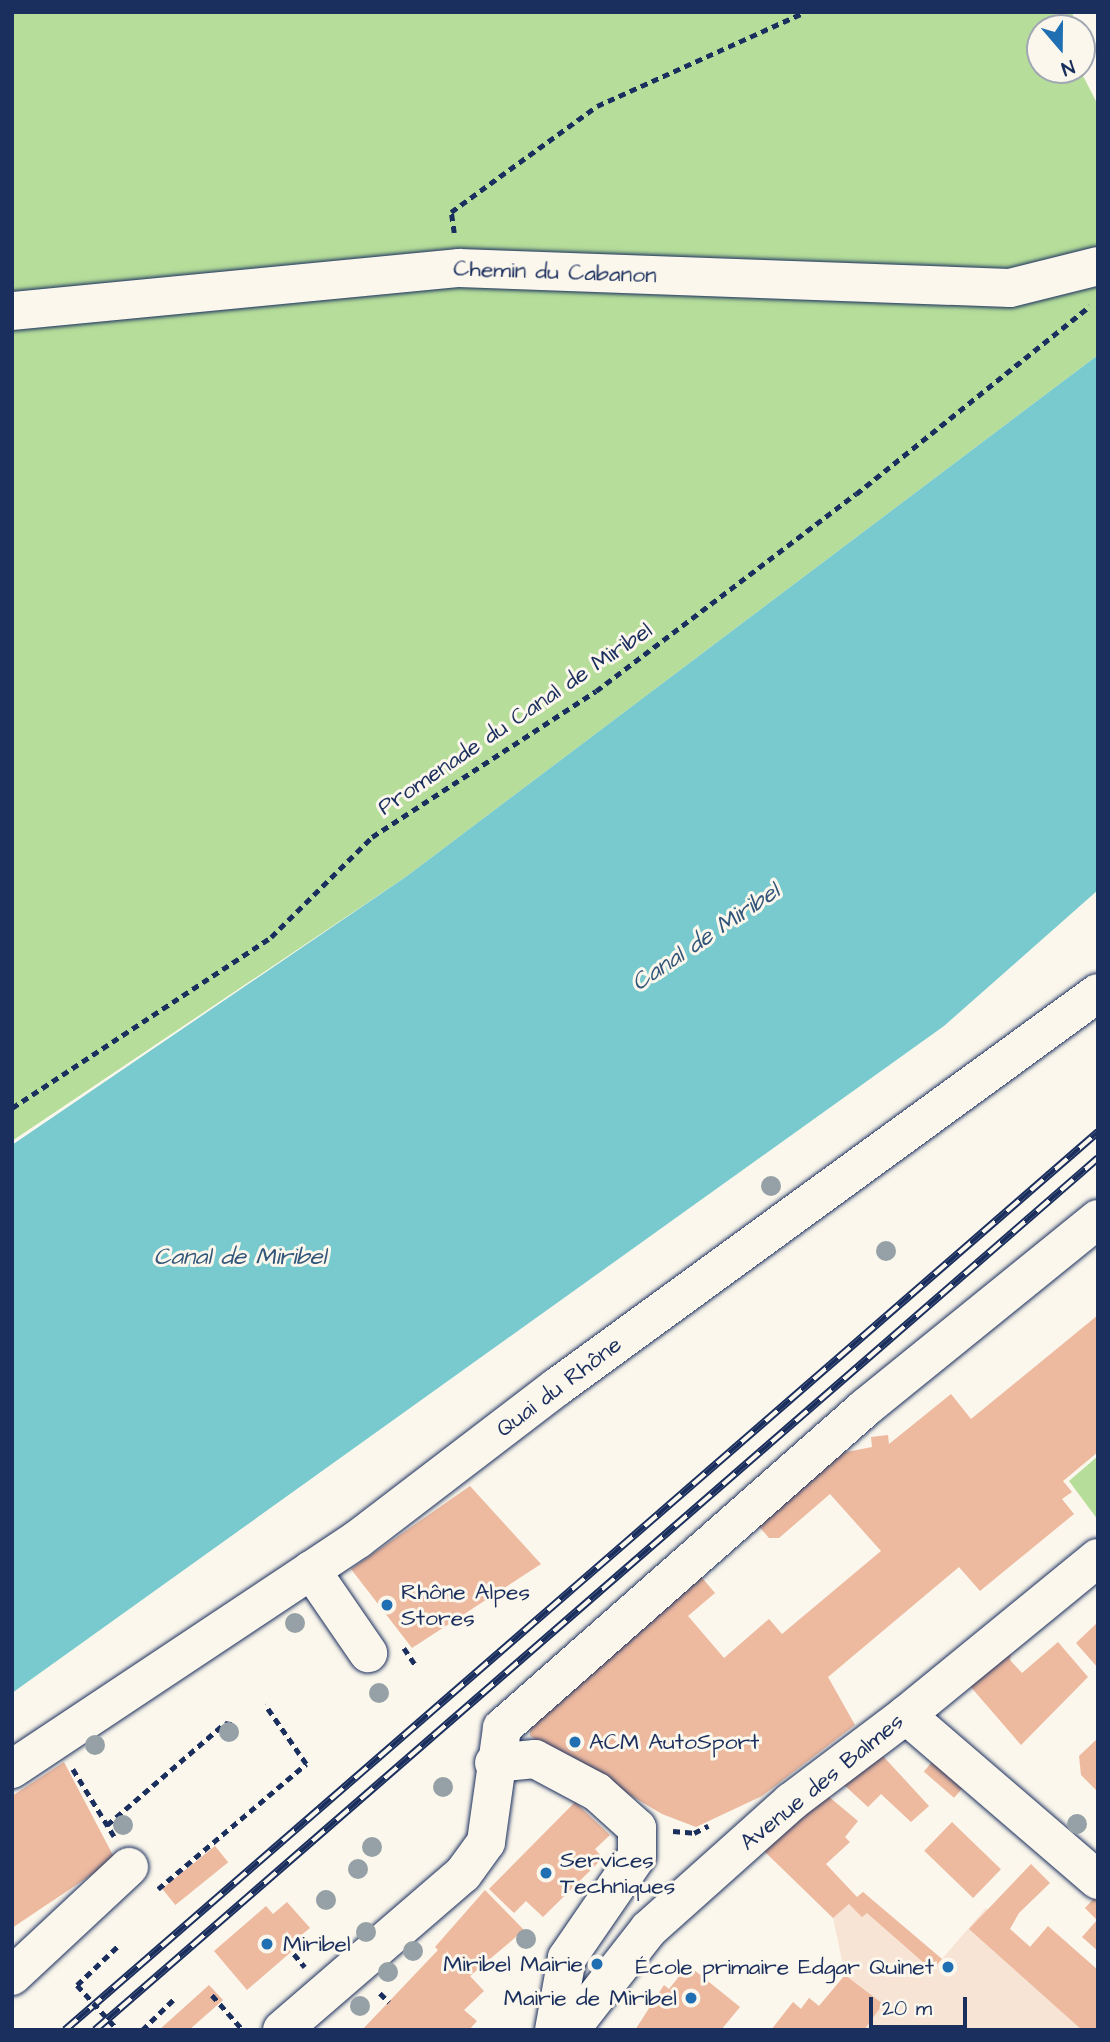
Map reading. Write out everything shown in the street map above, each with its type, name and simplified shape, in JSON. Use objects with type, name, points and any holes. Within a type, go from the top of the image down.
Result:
[{"type":"street","name":"Chemin du Cabanon","points":[[12,311],[459,268],[1010,288],[1098,266]]},
{"type":"street","name":"Quai du Rhône","points":[[12,1769],[358,1539],[557,1387],[1098,993]]},
{"type":"street","points":[[282,2030],[463,1874],[486,1842],[494,1763],[502,1728],[866,1408],[1098,1219]]},
{"type":"street","name":"Avenue des Balmes","points":[[570,2030],[649,1929],[791,1802],[906,1715],[1098,1558]]},
{"type":"street","points":[[311,1570],[385,1649]]},
{"type":"street","points":[[906,1715],[1098,1880]]},
{"type":"street","points":[[494,1763],[535,1759],[597,1792],[637,1828],[638,1856],[567,1958],[554,2030]]},
{"type":"street","points":[[12,1976],[132,1867]]},
{"type":"path","points":[[459,268],[452,212],[597,106],[805,12]]},
{"type":"path","name":"Promenade du Canal de Miribel","points":[[12,1108],[271,937],[372,837],[596,691],[856,494],[1068,327],[1098,298]]},
{"type":"path","points":[[385,1649],[417,1667]]},
{"type":"path","points":[[71,1767],[132,1867],[306,1764],[265,1705]]},
{"type":"path","points":[[107,1825],[225,1723],[236,1725]]},
{"type":"path","points":[[118,2030],[77,1985],[119,1945]]},
{"type":"path","points":[[212,1995],[243,2030]]},
{"type":"path","points":[[142,2030],[175,1998]]},
{"type":"shaded area","name":"École primaire Edgar Quinet","points":[[863,1892],[942,1959],[986,1908],[1098,2005],[1098,2030],[784,2030],[809,1998],[819,2006],[845,1975],[833,1918]]},
{"type":"green space","points":[[12,12],[1073,12],[1026,14],[1026,84],[1087,84],[1098,105],[1098,355],[407,876],[12,1141]]},
{"type":"green space","points":[[1098,1456],[1098,1520],[1069,1481]]},
{"type":"water","name":"Canal de Miribel","points":[[1098,355],[1098,890],[944,1026],[12,1693],[12,1145],[407,876]]},
{"type":"building","points":[[1098,1315],[1098,1452],[1063,1481],[1072,1492],[1062,1499],[1074,1514],[980,1591],[959,1567],[828,1677],[855,1725],[762,1796],[696,1827],[662,1814],[530,1736],[531,1716],[698,1573],[715,1593],[688,1616],[724,1658],[769,1619],[782,1634],[881,1551],[830,1494],[779,1538],[769,1538],[756,1523],[836,1454],[872,1447],[871,1437],[888,1435],[889,1444],[951,1394],[971,1419]]},
{"type":"building","points":[[470,1486],[541,1564],[412,1648],[351,1569]]},
{"type":"building","points":[[1098,1622],[1098,1668],[1076,1643]]},
{"type":"building","points":[[1058,1642],[1088,1677],[1021,1745],[970,1686],[1011,1653],[1010,1660],[1022,1673]]},
{"type":"building","points":[[1098,1738],[1098,1792],[1081,1775],[1079,1756]]},
{"type":"building","points":[[882,1755],[929,1806],[911,1822],[881,1794],[868,1807],[843,1784]]},
{"type":"building","points":[[933,1761],[963,1787],[954,1798],[924,1772]]},
{"type":"building","points":[[64,1762],[115,1859],[12,1928],[12,1796]]},
{"type":"building","points":[[828,1796],[858,1821],[845,1837],[850,1842],[826,1864],[857,1897],[863,1892],[942,1959],[932,1970],[867,1913],[862,1917],[849,1904],[833,1918],[764,1851]]},
{"type":"building","name":"Services Techniques","points":[[575,1802],[610,1835],[595,1849],[603,1858],[543,1917],[526,1901],[514,1913],[489,1889]]},
{"type":"building","points":[[952,1822],[1001,1869],[973,1898],[924,1851]]},
{"type":"building","points":[[215,1846],[228,1862],[175,1905],[162,1889]]},
{"type":"building","points":[[1031,1864],[1050,1883],[1019,1913],[1010,1929],[1030,1947],[1048,1926],[1098,1970],[1098,2030],[1082,2030],[969,1929]]},
{"type":"building","points":[[485,1890],[524,1930],[470,1976],[484,1991],[464,2010],[477,2021],[469,2030],[362,2030],[438,1950],[435,1947]]},
{"type":"building","points":[[1095,1897],[1098,1899],[1098,1951],[1082,1937],[1097,1920],[1085,1908]]},
{"type":"building","name":"Miribel","points":[[287,1902],[310,1928],[294,1941],[298,1946],[247,1990],[214,1951],[266,1906],[273,1914]]},
{"type":"building","name":"Mairie de Miribel","points":[[688,1965],[740,2007],[721,2030],[635,2030],[664,1985],[669,1989]]},
{"type":"building","points":[[845,1975],[883,2004],[864,2030],[771,2030],[793,2002],[801,2009],[809,1998],[819,2006]]},
{"type":"building","points":[[209,1985],[223,2000],[189,2030],[159,2030]]},
{"type":"railway","points":[[65,2030],[1098,1132]]},
{"type":"railway","points":[[95,2030],[1098,1158]]},
{"type":"place","name":"Rhône Alpes Stores","points":[[387,1605]]},
{"type":"place","name":"ACM AutoSport","points":[[575,1742]]},
{"type":"place","name":"Services Techniques","points":[[546,1873]]},
{"type":"place","name":"Miribel","points":[[267,1944]]},
{"type":"place","name":"Miribel Mairie","points":[[597,1964]]},
{"type":"place","name":"École primaire Edgar Quinet","points":[[948,1967]]},
{"type":"place","name":"Mairie de Miribel","points":[[691,1998]]}]
